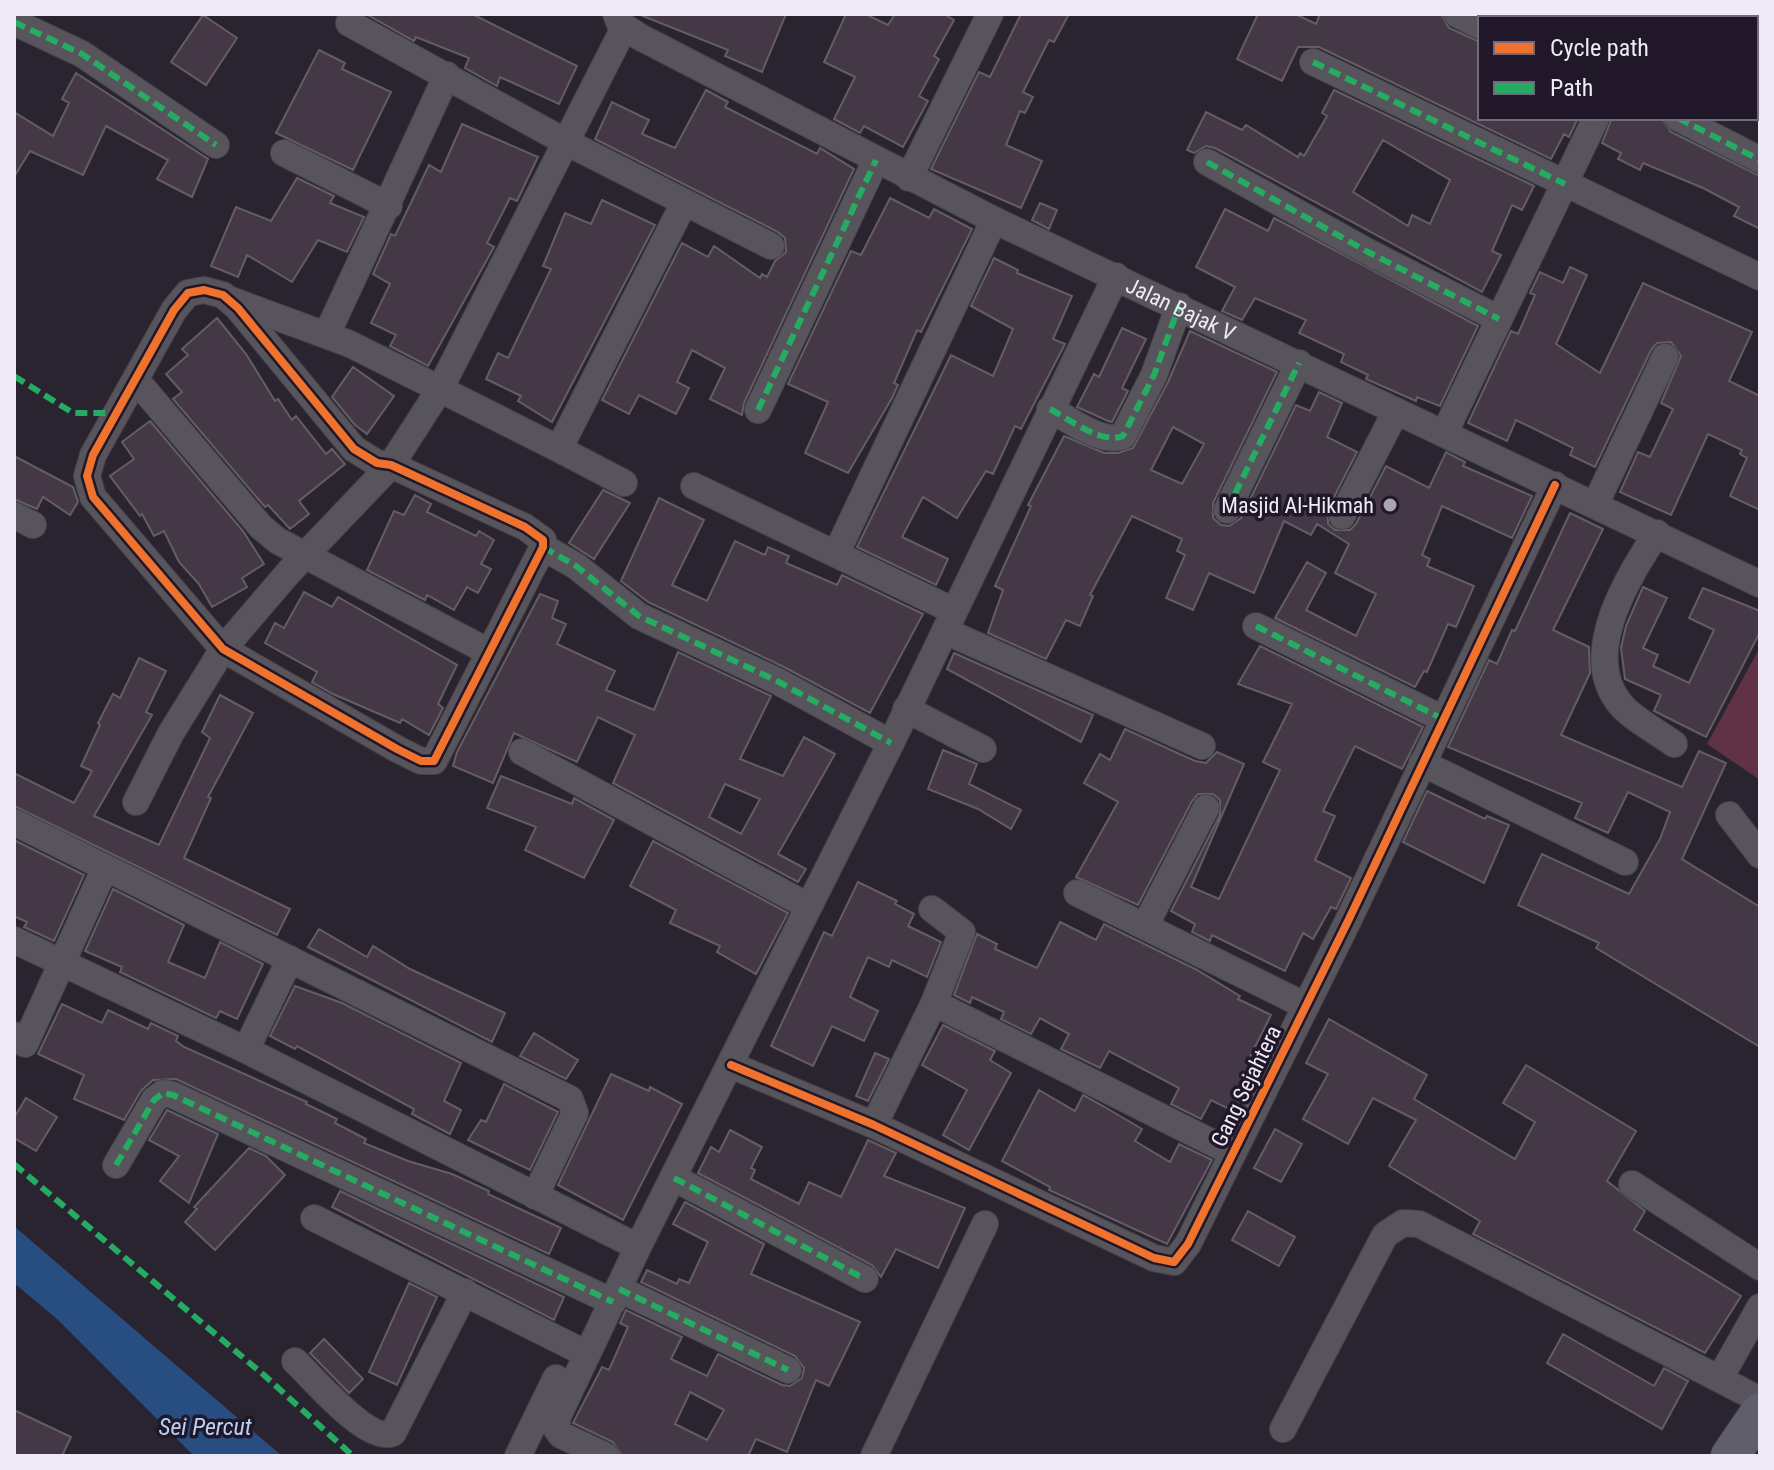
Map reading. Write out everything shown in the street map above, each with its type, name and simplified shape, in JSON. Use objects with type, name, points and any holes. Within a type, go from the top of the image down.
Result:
[{"type":"highway","points":[[1730,1456],[1760,1412]]},
{"type":"street","points":[[909,178],[990,14]]},
{"type":"street","points":[[1457,14],[1478,25]]},
{"type":"street","points":[[136,802],[171,733],[223,649],[391,465],[440,389],[564,141],[620,21]]},
{"type":"street","name":"Jalan Bajak V","points":[[620,21],[909,178],[994,220],[1596,503],[1760,584]]},
{"type":"street","points":[[14,22],[82,54],[216,145]]},
{"type":"street","points":[[349,23],[564,141],[771,246]]},
{"type":"street","points":[[1313,62],[1760,277]]},
{"type":"street","points":[[327,334],[389,206],[447,75]]},
{"type":"street","points":[[1444,434],[1595,120]]},
{"type":"street","points":[[1682,120],[1760,160]]},
{"type":"street","points":[[284,153],[389,206]]},
{"type":"street","points":[[758,410],[876,160]]},
{"type":"street","points":[[1207,162],[1368,252],[1499,319]]},
{"type":"street","points":[[559,449],[684,203]]},
{"type":"street","points":[[836,554],[994,220]]},
{"type":"street","points":[[518,1456],[616,1295],[891,743],[1116,276]]},
{"type":"street","points":[[228,299],[344,439],[367,457],[391,465],[540,536],[543,547],[440,756],[428,762],[397,749],[223,649],[106,513],[89,488],[87,476],[93,455],[174,310],[188,293],[204,290],[327,334],[624,483]]},
{"type":"street","points":[[1050,409],[1099,435],[1113,438],[1123,436],[1154,375],[1179,306]]},
{"type":"street","points":[[1596,503],[1665,357]]},
{"type":"street","points":[[1227,510],[1299,363]]},
{"type":"street","points":[[136,380],[261,527],[305,556],[489,652]]},
{"type":"street","points":[[1342,516],[1396,411]]},
{"type":"street","name":"Gang Sejahtera","points":[[731,1065],[874,1125],[1167,1263],[1174,1262],[1182,1255],[1306,1006],[1555,485]]},
{"type":"street","points":[[694,486],[836,554],[949,621],[1202,746]]},
{"type":"street","points":[[1657,533],[1610,617],[1605,646],[1608,675],[1627,711],[1674,744]]},
{"type":"street","points":[[543,547],[576,566],[639,616],[777,681],[891,743]]},
{"type":"street","points":[[1256,626],[1443,719]]},
{"type":"street","points":[[906,709],[983,749]]},
{"type":"street","points":[[522,752],[808,906]]},
{"type":"street","points":[[1422,763],[1625,862]]},
{"type":"street","points":[[1145,926],[1206,808]]},
{"type":"street","points":[[1729,815],[1760,855]]},
{"type":"street","points":[[14,822],[570,1099],[575,1113],[535,1196]]},
{"type":"street","points":[[14,1035],[25,1044],[105,868]]},
{"type":"street","points":[[1077,893],[1306,1006]]},
{"type":"street","points":[[874,1125],[934,1003],[962,932],[932,909]]},
{"type":"street","points":[[14,940],[246,1050],[638,1247]]},
{"type":"street","points":[[246,1050],[290,959]]},
{"type":"street","points":[[934,1003],[1233,1153]]},
{"type":"street","points":[[116,1165],[154,1100],[168,1094],[788,1370]]},
{"type":"street","points":[[674,1178],[865,1279]]},
{"type":"street","points":[[1632,1184],[1760,1267]]},
{"type":"street","points":[[314,1218],[580,1350]]},
{"type":"street","points":[[1283,1429],[1385,1235],[1403,1223],[1419,1224],[1760,1400]]},
{"type":"street","points":[[874,1456],[985,1224]]},
{"type":"street","points":[[295,1361],[356,1421],[381,1436],[393,1433],[465,1292]]},
{"type":"street","points":[[1720,1378],[1760,1307]]},
{"type":"street","points":[[580,1350],[556,1428],[561,1435],[606,1456]]},
{"type":"shaded area","points":[[1760,650],[1760,780],[1707,744]]},
{"type":"water","name":"Sei Percut","points":[[14,1226],[282,1456],[194,1456],[58,1320],[14,1283]]},
{"type":"building","points":[[366,14],[472,14],[577,66],[559,104],[500,77],[497,86],[465,68],[469,58],[416,37],[414,41]]},
{"type":"building","points":[[638,14],[786,14],[762,72],[725,56],[728,50]]},
{"type":"building","points":[[846,14],[865,14],[888,25],[895,14],[944,14],[954,20],[934,56],[939,59],[919,96],[928,101],[903,147],[864,126],[860,133],[834,119],[855,77],[824,62]]},
{"type":"building","points":[[1021,14],[1069,14],[1054,42],[1049,40],[1023,92],[1033,97],[1025,113],[1020,111],[1006,145],[1042,161],[1021,208],[931,169],[979,72],[990,77]]},
{"type":"building","points":[[1258,14],[1295,14],[1316,24],[1320,14],[1441,14],[1449,28],[1478,41],[1478,120],[1577,120],[1569,137],[1564,134],[1551,159],[1319,47],[1298,47],[1282,81],[1237,59]]},
{"type":"building","points":[[203,15],[237,38],[206,85],[171,62]]},
{"type":"building","points":[[319,50],[345,63],[342,69],[391,92],[353,170],[276,133]]},
{"type":"building","points":[[76,73],[208,159],[192,197],[157,179],[168,160],[106,126],[83,175],[30,151],[14,177],[14,112],[53,136],[69,103],[62,99]]},
{"type":"building","points":[[706,90],[728,102],[725,107],[817,154],[820,148],[854,169],[744,403],[742,415],[710,399],[725,368],[692,350],[677,382],[689,388],[676,414],[639,395],[629,414],[602,400],[682,243],[708,257],[714,246],[760,278],[762,274],[767,277],[775,261],[786,252],[785,238],[778,232],[595,139],[612,102],[649,120],[642,134],[675,148]]},
{"type":"building","points":[[1334,90],[1534,186],[1522,210],[1512,205],[1492,251],[1501,255],[1482,292],[1215,148],[1206,146],[1194,153],[1187,150],[1206,112],[1242,130],[1246,125],[1298,157],[1300,153],[1304,156],[1327,116],[1322,113]],"holes":[[[1383,140],[1450,180],[1430,224],[1412,215],[1408,226],[1353,192]]]},
{"type":"building","points":[[1611,120],[1663,120],[1671,132],[1760,176],[1760,229],[1734,216],[1739,207],[1643,163],[1640,170],[1618,159],[1621,153],[1602,143]]},
{"type":"building","points":[[462,124],[538,157],[517,201],[510,198],[487,243],[494,247],[428,366],[390,346],[396,335],[371,323],[390,284],[373,274],[429,165],[441,172]]},
{"type":"building","points":[[297,178],[334,196],[330,203],[364,217],[347,252],[318,240],[292,282],[247,255],[238,277],[211,266],[236,207],[271,221]]},
{"type":"building","points":[[890,198],[929,218],[934,209],[972,229],[921,332],[917,330],[894,383],[898,385],[892,398],[848,473],[805,453],[828,402],[788,384],[851,251],[861,255]]},
{"type":"building","points":[[602,200],[655,225],[552,422],[518,401],[521,396],[486,379],[498,353],[508,358],[551,269],[543,266],[565,213],[591,224]]},
{"type":"building","points":[[1040,203],[1057,210],[1049,229],[1032,220]]},
{"type":"building","points":[[1225,209],[1268,231],[1274,218],[1478,326],[1440,406],[1417,397],[1416,401],[1366,379],[1368,375],[1341,362],[1344,354],[1299,333],[1306,320],[1255,298],[1242,320],[1222,311],[1235,287],[1196,267]]},
{"type":"building","points":[[994,258],[1018,270],[1017,273],[1072,296],[1053,339],[1065,344],[1021,429],[1015,426],[993,474],[986,471],[957,518],[923,497],[902,537],[948,559],[936,585],[857,547],[951,355],[993,376],[1013,329],[971,306]]},
{"type":"building","points":[[1570,267],[1587,275],[1556,344],[1600,373],[1643,283],[1752,332],[1729,381],[1760,396],[1760,510],[1730,496],[1747,458],[1740,454],[1742,450],[1708,434],[1671,515],[1620,492],[1638,452],[1650,457],[1673,409],[1661,403],[1681,356],[1671,342],[1657,343],[1651,350],[1595,467],[1570,455],[1573,448],[1516,420],[1507,441],[1468,423],[1511,331],[1518,334],[1535,295],[1530,293],[1540,272],[1563,283]]},
{"type":"building","points":[[217,318],[246,354],[275,401],[278,399],[292,420],[296,416],[326,454],[332,449],[345,464],[299,501],[309,514],[290,529],[268,505],[265,507],[173,399],[182,392],[166,374],[188,355],[182,349]]},
{"type":"building","points":[[1122,328],[1146,339],[1122,388],[1128,391],[1112,422],[1077,407],[1094,374],[1099,377]]},
{"type":"building","points":[[1190,331],[1277,372],[1213,503],[1213,518],[1221,525],[1229,526],[1241,518],[1296,405],[1310,411],[1319,392],[1342,403],[1327,437],[1357,452],[1328,509],[1328,524],[1335,530],[1350,530],[1356,524],[1386,466],[1429,488],[1446,452],[1465,462],[1463,466],[1532,496],[1512,538],[1442,506],[1422,555],[1430,559],[1427,566],[1474,586],[1456,627],[1448,624],[1427,672],[1424,671],[1415,687],[1275,618],[1307,562],[1326,573],[1306,610],[1356,636],[1376,594],[1335,573],[1349,544],[1317,524],[1311,535],[1284,521],[1254,593],[1209,573],[1193,610],[1166,598],[1185,555],[1177,551],[1182,539],[1132,516],[1090,595],[1093,596],[1080,626],[1066,620],[1046,659],[988,633],[1003,590],[995,586],[1031,506],[1028,505],[1064,436],[1104,453],[1133,448],[1168,382]],"holes":[[[1173,427],[1204,444],[1182,484],[1151,470]]]},
{"type":"building","points":[[353,367],[394,396],[367,434],[355,425],[332,397]]},
{"type":"building","points":[[150,421],[243,531],[264,564],[242,578],[247,587],[212,607],[199,584],[179,562],[164,531],[154,536],[142,514],[140,516],[110,476],[134,459],[122,442]]},
{"type":"building","points":[[14,456],[73,487],[78,502],[70,515],[43,497],[37,509],[14,499]]},
{"type":"building","points":[[603,490],[630,503],[594,559],[569,543]]},
{"type":"building","points":[[415,495],[431,504],[427,512],[476,536],[479,531],[494,540],[481,564],[491,569],[478,593],[467,587],[454,610],[427,595],[425,600],[367,570],[394,511],[404,515]]},
{"type":"building","points":[[659,498],[704,520],[672,585],[707,601],[735,541],[765,555],[768,547],[789,556],[786,563],[837,585],[842,575],[923,614],[870,713],[784,667],[648,602],[621,581]]},
{"type":"building","points":[[1570,513],[1603,529],[1553,630],[1589,647],[1590,673],[1561,735],[1682,787],[1699,751],[1726,763],[1682,859],[1760,907],[1760,1047],[1596,948],[1599,943],[1518,905],[1542,854],[1629,894],[1660,839],[1670,812],[1628,792],[1608,833],[1575,818],[1582,803],[1448,747],[1489,660],[1497,664],[1512,630],[1515,631]]},
{"type":"building","points":[[1643,587],[1667,598],[1643,648],[1658,655],[1653,666],[1689,683],[1714,630],[1689,618],[1703,588],[1760,611],[1760,632],[1706,737],[1654,711],[1661,695],[1625,679],[1621,648],[1626,626]]},
{"type":"building","points":[[304,592],[332,607],[338,597],[457,665],[438,704],[443,708],[429,735],[402,719],[400,723],[333,694],[312,682],[317,672],[265,643],[275,623],[284,628]]},
{"type":"building","points":[[540,594],[558,601],[552,618],[566,624],[557,644],[615,671],[606,690],[654,710],[678,652],[771,696],[740,759],[783,776],[804,737],[835,754],[778,854],[806,869],[798,882],[613,783],[635,735],[598,717],[577,762],[514,733],[493,783],[453,766],[457,752]],"holes":[[[725,784],[760,799],[741,834],[709,817]]]},
{"type":"building","points":[[1260,646],[1423,727],[1402,769],[1355,746],[1323,811],[1335,816],[1315,860],[1351,878],[1336,909],[1331,907],[1313,939],[1303,933],[1285,971],[1212,935],[1210,941],[1192,932],[1195,924],[1171,911],[1220,815],[1220,800],[1213,794],[1198,794],[1192,801],[1138,905],[1076,877],[1118,802],[1084,783],[1100,754],[1110,760],[1125,729],[1195,761],[1206,763],[1217,752],[1244,764],[1191,887],[1219,899],[1280,770],[1263,762],[1292,704],[1238,684]]},
{"type":"building","points":[[954,653],[1093,715],[1081,742],[947,669]]},
{"type":"building","points":[[139,658],[166,671],[146,712],[152,715],[94,816],[159,845],[210,738],[202,732],[220,695],[253,713],[208,797],[211,798],[184,858],[290,909],[277,935],[14,806],[14,773],[74,803],[92,771],[81,766],[100,725],[98,723],[113,694],[120,698]]},
{"type":"building","points":[[943,750],[977,764],[969,784],[1021,810],[1011,829],[978,809],[928,789]]},
{"type":"building","points":[[501,776],[572,804],[574,798],[614,820],[584,878],[525,850],[536,827],[487,808]]},
{"type":"building","points":[[1427,791],[1485,819],[1487,816],[1509,825],[1484,883],[1403,842]]},
{"type":"building","points":[[14,840],[84,875],[54,941],[24,927],[27,922],[14,916]]},
{"type":"building","points":[[653,841],[788,913],[756,974],[717,952],[720,946],[670,923],[676,910],[630,886]]},
{"type":"building","points":[[858,882],[897,901],[895,904],[914,914],[908,926],[941,942],[927,977],[892,960],[889,967],[868,957],[850,997],[878,1011],[864,1041],[832,1026],[813,1066],[771,1046],[824,932],[832,936]]},
{"type":"building","points":[[113,889],[184,925],[168,962],[205,978],[220,942],[263,964],[237,1019],[220,1011],[216,1018],[120,972],[122,967],[85,951]]},
{"type":"building","points":[[1060,922],[1096,940],[1104,924],[1197,970],[1240,996],[1238,999],[1271,1015],[1248,1061],[1258,1066],[1235,1112],[1211,1100],[1201,1119],[1171,1104],[1179,1088],[1109,1051],[1100,1068],[1061,1049],[1069,1034],[1040,1018],[1031,1034],[1001,1019],[1004,1012],[972,997],[970,1003],[954,995],[977,934],[997,944],[995,949],[1037,968]]},
{"type":"building","points":[[319,929],[367,957],[373,946],[410,969],[505,1013],[492,1042],[308,947]]},
{"type":"building","points":[[295,986],[342,1003],[461,1063],[444,1101],[461,1110],[450,1134],[412,1114],[414,1109],[297,1046],[295,1049],[270,1036]]},
{"type":"building","points":[[62,1004],[102,1023],[108,1010],[148,1029],[151,1023],[178,1036],[176,1041],[184,1047],[307,1102],[337,1119],[335,1123],[366,1139],[364,1143],[452,1174],[489,1191],[488,1194],[561,1228],[549,1254],[176,1079],[153,1080],[141,1091],[124,1120],[74,1099],[84,1075],[38,1054]]},
{"type":"building","points":[[1329,1019],[1427,1075],[1414,1099],[1515,1159],[1535,1122],[1503,1103],[1526,1065],[1636,1131],[1607,1181],[1645,1211],[1634,1230],[1741,1296],[1705,1353],[1473,1234],[1480,1221],[1389,1166],[1416,1120],[1373,1098],[1348,1144],[1303,1119],[1328,1074],[1306,1063]]},
{"type":"building","points":[[943,1025],[995,1051],[990,1060],[1011,1073],[969,1150],[943,1135],[967,1090],[922,1065]]},
{"type":"building","points":[[534,1033],[578,1060],[566,1079],[520,1056]]},
{"type":"building","points":[[875,1053],[889,1059],[868,1101],[856,1096]]},
{"type":"building","points":[[611,1074],[649,1091],[650,1087],[682,1104],[623,1220],[558,1185]]},
{"type":"building","points":[[504,1084],[558,1112],[530,1170],[468,1140],[481,1120],[486,1122]]},
{"type":"building","points":[[1039,1090],[1075,1111],[1083,1095],[1142,1129],[1135,1141],[1170,1162],[1179,1144],[1212,1160],[1167,1244],[1049,1190],[1050,1187],[1002,1161]]},
{"type":"building","points":[[26,1098],[57,1117],[36,1151],[14,1138],[14,1118]]},
{"type":"building","points":[[167,1110],[218,1134],[189,1203],[160,1181],[179,1156],[149,1140]]},
{"type":"building","points":[[1275,1129],[1302,1144],[1281,1182],[1254,1168]]},
{"type":"building","points":[[730,1130],[762,1147],[751,1168],[755,1170],[751,1179],[799,1204],[809,1182],[841,1197],[868,1140],[896,1153],[884,1176],[965,1208],[938,1268],[896,1249],[881,1277],[872,1265],[698,1173],[711,1147],[719,1152]]},
{"type":"building","points":[[249,1148],[266,1156],[285,1175],[215,1250],[185,1222],[197,1209],[194,1207]]},
{"type":"building","points":[[340,1191],[564,1297],[554,1320],[332,1207]]},
{"type":"building","points":[[685,1202],[764,1244],[751,1274],[860,1322],[829,1386],[816,1380],[787,1452],[756,1439],[748,1456],[622,1456],[613,1442],[573,1423],[602,1367],[609,1370],[628,1327],[620,1323],[626,1310],[682,1337],[671,1359],[707,1376],[718,1354],[782,1385],[790,1386],[802,1378],[804,1368],[795,1356],[641,1282],[647,1270],[677,1284],[679,1279],[689,1283],[708,1242],[673,1224]],"holes":[[[690,1392],[724,1410],[707,1440],[675,1424]]]},
{"type":"building","points":[[1248,1211],[1295,1237],[1279,1266],[1232,1240]]},
{"type":"building","points":[[409,1283],[437,1297],[397,1385],[369,1372]]},
{"type":"building","points":[[1563,1334],[1654,1386],[1664,1368],[1688,1381],[1662,1429],[1547,1363]]},
{"type":"building","points":[[324,1339],[363,1379],[349,1393],[310,1353]]},
{"type":"building","points":[[14,1410],[71,1437],[62,1456],[14,1456]]},
{"type":"marked path","points":[[1707,14],[1712,16]]},
{"type":"marked path","points":[[14,22],[82,54],[216,145]]},
{"type":"marked path","points":[[1313,62],[1565,184]]},
{"type":"marked path","points":[[1682,120],[1760,160]]},
{"type":"marked path","points":[[758,410],[876,160]]},
{"type":"marked path","points":[[1207,162],[1368,252],[1499,319]]},
{"type":"marked path","points":[[1050,409],[1096,434],[1115,438],[1123,436],[1154,375],[1179,306]]},
{"type":"marked path","points":[[1227,510],[1299,363]]},
{"type":"marked path","points":[[14,376],[73,413],[117,413]]},
{"type":"marked path","points":[[543,547],[576,566],[639,616],[777,681],[891,743]]},
{"type":"marked path","points":[[1256,626],[1443,719]]},
{"type":"marked path","points":[[116,1165],[154,1100],[163,1093],[173,1095],[613,1302]]},
{"type":"marked path","points":[[14,1164],[265,1376],[353,1456]]},
{"type":"marked path","points":[[674,1178],[865,1279]]},
{"type":"marked path","points":[[619,1289],[788,1370]]},
{"type":"cycle path","points":[[204,290],[223,295],[238,308],[354,449],[377,463],[391,465],[525,527],[543,540],[543,547],[434,761],[421,761],[397,749],[223,649],[93,497],[87,476],[93,455],[174,310],[188,293],[204,290]]},
{"type":"cycle path","points":[[731,1065],[874,1125],[1154,1258],[1174,1262],[1188,1244],[1349,919],[1555,485]]},
{"type":"place","name":"Masjid Al-Hikmah","points":[[1390,505]]}]
